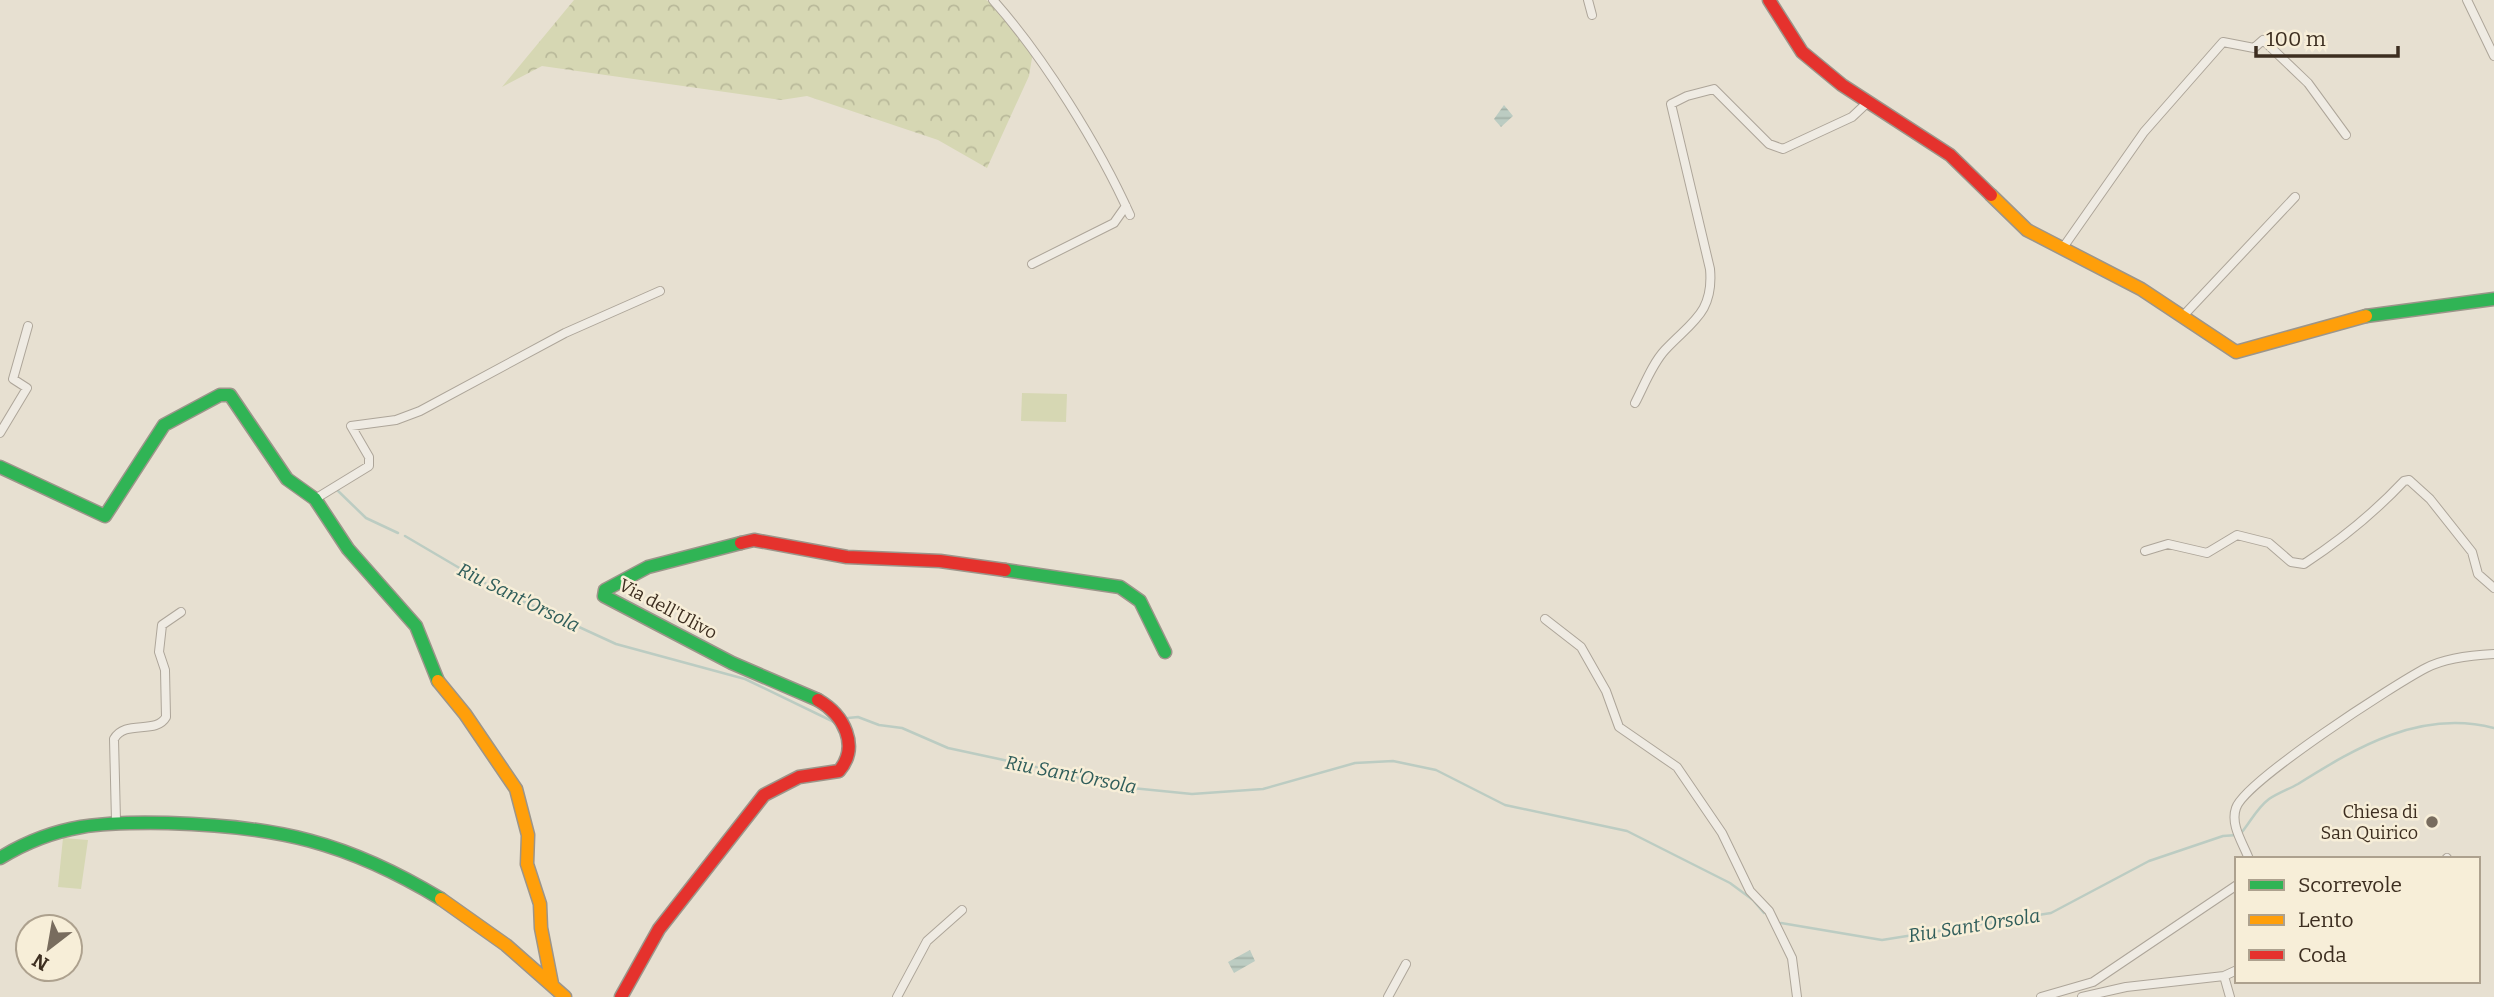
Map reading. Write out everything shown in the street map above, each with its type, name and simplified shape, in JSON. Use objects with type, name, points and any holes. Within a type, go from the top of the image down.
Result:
[{"type":"street","points":[[993,0],[1017,27],[1111,172],[1128,210],[1114,223],[1032,264]]},
{"type":"street","points":[[1588,0],[1592,15]]},
{"type":"street","points":[[1769,0],[1802,52],[1868,103],[1950,155],[2027,230],[2141,289],[2236,352],[2374,314],[2437,309],[2494,299]]},
{"type":"street","points":[[2467,0],[2494,56]]},
{"type":"street","points":[[2062,249],[2144,132],[2222,42],[2246,49],[2254,48],[2263,40],[2308,83],[2346,135]]},
{"type":"street","points":[[1634,402],[1663,352],[1697,320],[1712,287],[1671,104],[1687,96],[1714,89],[1769,144],[1783,149],[1852,117],[1868,103]]},
{"type":"street","points":[[2183,316],[2295,197]]},
{"type":"street","points":[[315,499],[369,466],[369,457],[351,426],[396,420],[419,411],[565,333],[660,290]]},
{"type":"street","points":[[0,433],[27,388],[13,379],[28,326]]},
{"type":"street","points":[[0,467],[105,516],[164,425],[225,394],[236,400],[288,479],[315,499],[348,549],[416,626],[428,663],[439,684],[465,714],[516,789],[528,835],[527,864],[540,904],[541,928],[552,984]]},
{"type":"street","points":[[2145,551],[2168,544],[2207,553],[2237,535],[2269,543],[2291,562],[2304,564],[2371,516],[2404,481],[2409,480],[2430,499],[2472,552],[2478,574],[2494,588]]},
{"type":"street","name":"Via dell'Ulivo","points":[[621,997],[659,929],[764,795],[783,781],[807,773],[839,771],[850,756],[852,742],[831,709],[820,702],[776,684],[609,600],[604,596],[605,590],[615,583],[648,567],[754,540],[847,556],[965,564],[1120,587],[1140,601],[1165,652]]},
{"type":"street","points":[[116,821],[114,738],[125,729],[158,724],[166,717],[165,670],[159,652],[162,625],[181,612]]},
{"type":"street","points":[[1545,619],[1581,647],[1606,691],[1619,727],[1677,767],[1722,833],[1750,891],[1769,911],[1792,958],[1797,997]]},
{"type":"street","points":[[2249,857],[2235,825],[2239,802],[2256,785],[2348,716],[2428,667],[2494,654]]},
{"type":"street","points":[[0,858],[42,833],[81,823],[116,821],[209,824],[303,837],[337,848],[437,893],[471,917],[565,997]]},
{"type":"street","points":[[2041,997],[2093,982],[2235,886]]},
{"type":"street","points":[[898,997],[927,941],[962,910]]},
{"type":"street","points":[[1388,997],[1392,984],[1406,964]]},
{"type":"street","points":[[2057,993],[2082,997],[2126,987],[2224,976],[2235,971]]},
{"type":"street","points":[[2224,976],[2230,997]]},
{"type":"green space","points":[[574,0],[986,0],[999,7],[1033,52],[1029,76],[987,168],[938,140],[807,96],[781,100],[542,66],[502,87]]},
{"type":"green space","points":[[1022,393],[1067,394],[1066,422],[1021,421]]},
{"type":"green space","points":[[63,838],[88,840],[81,889],[58,887]]},
{"type":"shaded area","points":[[1504,105],[1513,116],[1501,127],[1494,119]]},
{"type":"shaded area","points":[[1250,950],[1255,961],[1234,973],[1228,962]]},
{"type":"waterway","name":"Riu Sant'Orsola","points":[[335,488],[366,518],[398,533]]},
{"type":"waterway","name":"Riu Sant'Orsola","points":[[405,536],[490,586],[616,644],[745,679],[834,722]]},
{"type":"waterway","name":"Riu Sant'Orsola","points":[[848,718],[858,717],[879,725],[902,728],[948,748],[1050,770],[1102,785],[1192,794],[1263,789],[1355,763],[1393,761],[1436,770],[1505,805],[1627,831],[1730,883],[1753,900],[1764,913]]},
{"type":"waterway","name":"Riu Sant'Orsola","points":[[2242,832],[2269,799],[2343,757],[2391,735],[2441,724],[2467,723],[2494,728]]},
{"type":"waterway","name":"Riu Sant'Orsola","points":[[1781,923],[1882,940],[2051,913],[2149,861],[2223,836],[2237,835]]},
{"type":"traffic: fast","points":[[2366,316],[2494,299]]},
{"type":"traffic: fast","points":[[0,467],[105,516],[164,425],[220,395],[230,395],[287,479],[315,499],[348,549],[416,626],[438,681]]},
{"type":"traffic: fast","points":[[741,543],[648,567],[605,590],[604,596],[732,663],[818,700]]},
{"type":"traffic: fast","points":[[1005,570],[1120,587],[1140,601],[1165,652]]},
{"type":"traffic: fast","points":[[0,858],[21,846],[61,831],[101,824],[168,823],[243,828],[277,833],[342,851],[407,879],[441,899]]},
{"type":"traffic: slow","points":[[1991,195],[2027,230],[2141,289],[2236,352],[2366,316]]},
{"type":"traffic: slow","points":[[438,681],[465,714],[516,789],[528,835],[527,864],[540,904],[541,928],[552,984]]},
{"type":"traffic: slow","points":[[441,899],[506,945],[565,997]]},
{"type":"traffic: jam","points":[[1769,0],[1802,52],[1842,85],[1950,155],[1991,195]]},
{"type":"traffic: jam","points":[[741,543],[754,540],[847,557],[940,561],[1005,570]]},
{"type":"traffic: jam","points":[[621,997],[659,929],[764,795],[799,777],[839,771],[848,751],[846,732],[842,722],[818,700]]},
{"type":"place","name":"Chiesa di San Quirico","points":[[2432,822]]}]
